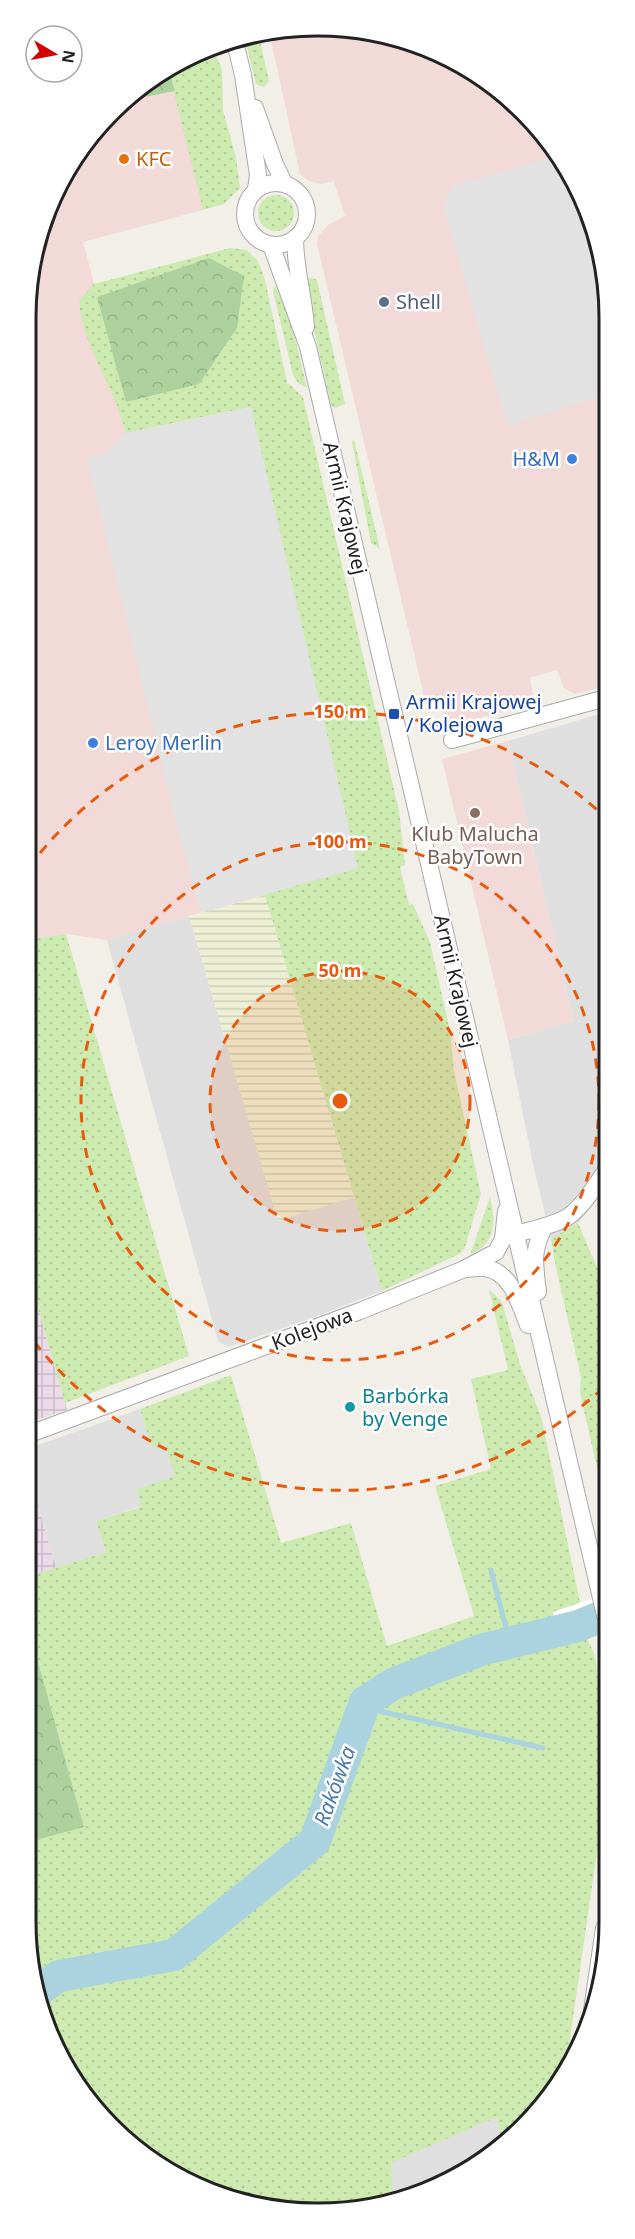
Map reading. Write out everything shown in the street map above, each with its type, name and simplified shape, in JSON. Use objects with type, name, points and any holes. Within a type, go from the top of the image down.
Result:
[{"type":"street","points":[[237,48],[243,75],[258,175],[256,189]]},
{"type":"street","points":[[243,75],[284,183],[300,193],[307,210],[305,226],[295,238],[288,243],[271,245],[257,239],[251,233],[245,222],[245,210],[248,198],[256,189],[266,184],[284,183]]},
{"type":"street","points":[[295,238],[308,347]]},
{"type":"street","points":[[271,245],[308,347]]},
{"type":"street","name":"Armii Krajowej","points":[[308,347],[599,1591]]},
{"type":"street","points":[[452,740],[599,700]]},
{"type":"street","points":[[516,1234],[563,1219],[573,1212],[599,1180]]},
{"type":"street","points":[[507,1198],[524,1216],[534,1223],[545,1226]]},
{"type":"street","name":"Kolejowa","points":[[36,1432],[462,1270],[496,1252],[503,1239],[507,1198]]},
{"type":"street","points":[[545,1226],[536,1242],[534,1257],[546,1371]]},
{"type":"street","points":[[462,1270],[485,1268],[494,1270],[514,1290],[546,1371]]},
{"type":"shaded area","points":[[318,36],[354,38],[425,57],[474,83],[489,94],[517,118],[552,161],[578,210],[597,281],[599,318],[599,688],[575,694],[564,688],[557,670],[530,678],[533,694],[527,706],[456,724],[434,706],[426,704],[317,244],[318,236],[328,225],[345,216],[334,181],[321,184],[307,180],[300,174],[271,40]]},
{"type":"shaded area","points":[[175,91],[203,210],[83,242],[126,402],[126,433],[358,868],[107,940],[66,934],[36,939],[36,318],[38,281],[57,210],[83,161],[118,118],[142,98]]},
{"type":"shaded area","points":[[550,158],[552,161],[578,210],[594,263],[599,318],[599,397],[520,421],[508,428],[443,205],[453,186]]},
{"type":"shaded area","points":[[251,407],[358,868],[201,913],[177,826],[87,458],[106,453],[126,433]]},
{"type":"shaded area","points":[[599,714],[599,1197],[578,1223],[551,1239],[534,1169],[508,1040],[574,1021],[508,741]]},
{"type":"shaded area","points":[[508,741],[574,1021],[508,1040],[442,759]]},
{"type":"shaded area","points":[[189,916],[278,1220],[354,1197],[382,1291],[228,1347],[218,1341],[107,940]]},
{"type":"shaded area","points":[[36,1300],[67,1410],[36,1420]]},
{"type":"shaded area","points":[[140,1409],[152,1447],[165,1444],[176,1476],[138,1489],[142,1506],[96,1521],[106,1552],[56,1568],[36,1498],[36,1446]]},
{"type":"shaded area","points":[[36,1498],[56,1568],[36,1574]]},
{"type":"shaded area","points":[[497,2117],[500,2135],[474,2156],[425,2182],[392,2192],[390,2163]]},
{"type":"green space","points":[[260,42],[269,81],[264,87],[256,84],[247,46]]},
{"type":"green space","points":[[216,55],[222,70],[223,110],[236,157],[240,188],[224,204],[203,210],[170,78]]},
{"type":"green space","points":[[171,78],[175,91],[142,98]]},
{"type":"green space","points":[[276,195],[289,200],[294,213],[289,226],[276,231],[263,226],[258,213],[263,200]]},
{"type":"green space","points":[[230,248],[247,250],[258,261],[265,280],[287,382],[303,397],[399,811],[405,865],[400,867],[409,905],[413,904],[430,942],[450,1031],[454,1071],[481,1194],[465,1247],[461,1253],[382,1291],[265,895],[251,407],[126,433],[116,402],[88,339],[79,301],[94,284]]},
{"type":"green space","points":[[209,258],[244,276],[237,328],[199,384],[126,402],[97,297]]},
{"type":"green space","points":[[305,279],[317,280],[345,404],[335,408],[331,405],[311,316]]},
{"type":"green space","points":[[278,285],[295,338],[307,388],[298,383],[293,375],[273,291]]},
{"type":"green space","points":[[354,439],[380,549],[371,543],[352,442]]},
{"type":"green space","points":[[265,895],[354,1197],[278,1221],[189,916]]},
{"type":"green space","points":[[66,934],[189,1356],[65,1403],[36,1300],[36,939]]},
{"type":"green space","points":[[490,1197],[493,1215],[492,1231],[485,1244],[470,1255]]},
{"type":"green space","points":[[578,1223],[599,1272],[599,1477],[580,1393],[581,1377],[551,1239]]},
{"type":"green space","points":[[489,1289],[502,1302],[520,1364],[541,1416],[588,1640],[595,1656],[599,1688],[599,1838],[569,2049],[541,2093],[517,2121],[500,2135],[497,2117],[391,2163],[392,2192],[354,2201],[318,2203],[281,2201],[210,2182],[161,2156],[118,2121],[83,2078],[65,2046],[51,2012],[38,1958],[36,1840],[84,1827],[36,1654],[36,1574],[106,1552],[96,1521],[141,1507],[137,1489],[175,1476],[165,1444],[152,1448],[140,1409],[231,1375],[281,1543],[351,1523],[387,1646],[474,1616],[435,1486],[491,1469],[471,1379],[508,1370]]},
{"type":"green space","points":[[36,1654],[84,1827],[36,1840]]},
{"type":"pier","points":[[599,1596],[599,1629],[559,1641],[553,1612]]},
{"type":"waterway","points":[[491,1570],[510,1643]]},
{"type":"waterway","name":"Rakówka","points":[[44,1987],[59,1976],[174,1955],[315,1841],[365,1702],[393,1684],[481,1650],[578,1626],[599,1617]]},
{"type":"waterway","points":[[365,1702],[375,1710],[543,1748]]},
{"type":"place","name":"KFC","points":[[124,159]]},
{"type":"place","name":"Shell","points":[[384,302]]},
{"type":"place","name":"H&M","points":[[572,459]]},
{"type":"place","name":"Armii Krajowej / Kolejowa","points":[[394,714]]},
{"type":"place","name":"Leroy Merlin","points":[[93,743]]},
{"type":"place","name":"Klub Malucha BabyTown","points":[[475,813]]},
{"type":"place","name":"Barbórka by Venge","points":[[350,1407]]}]
